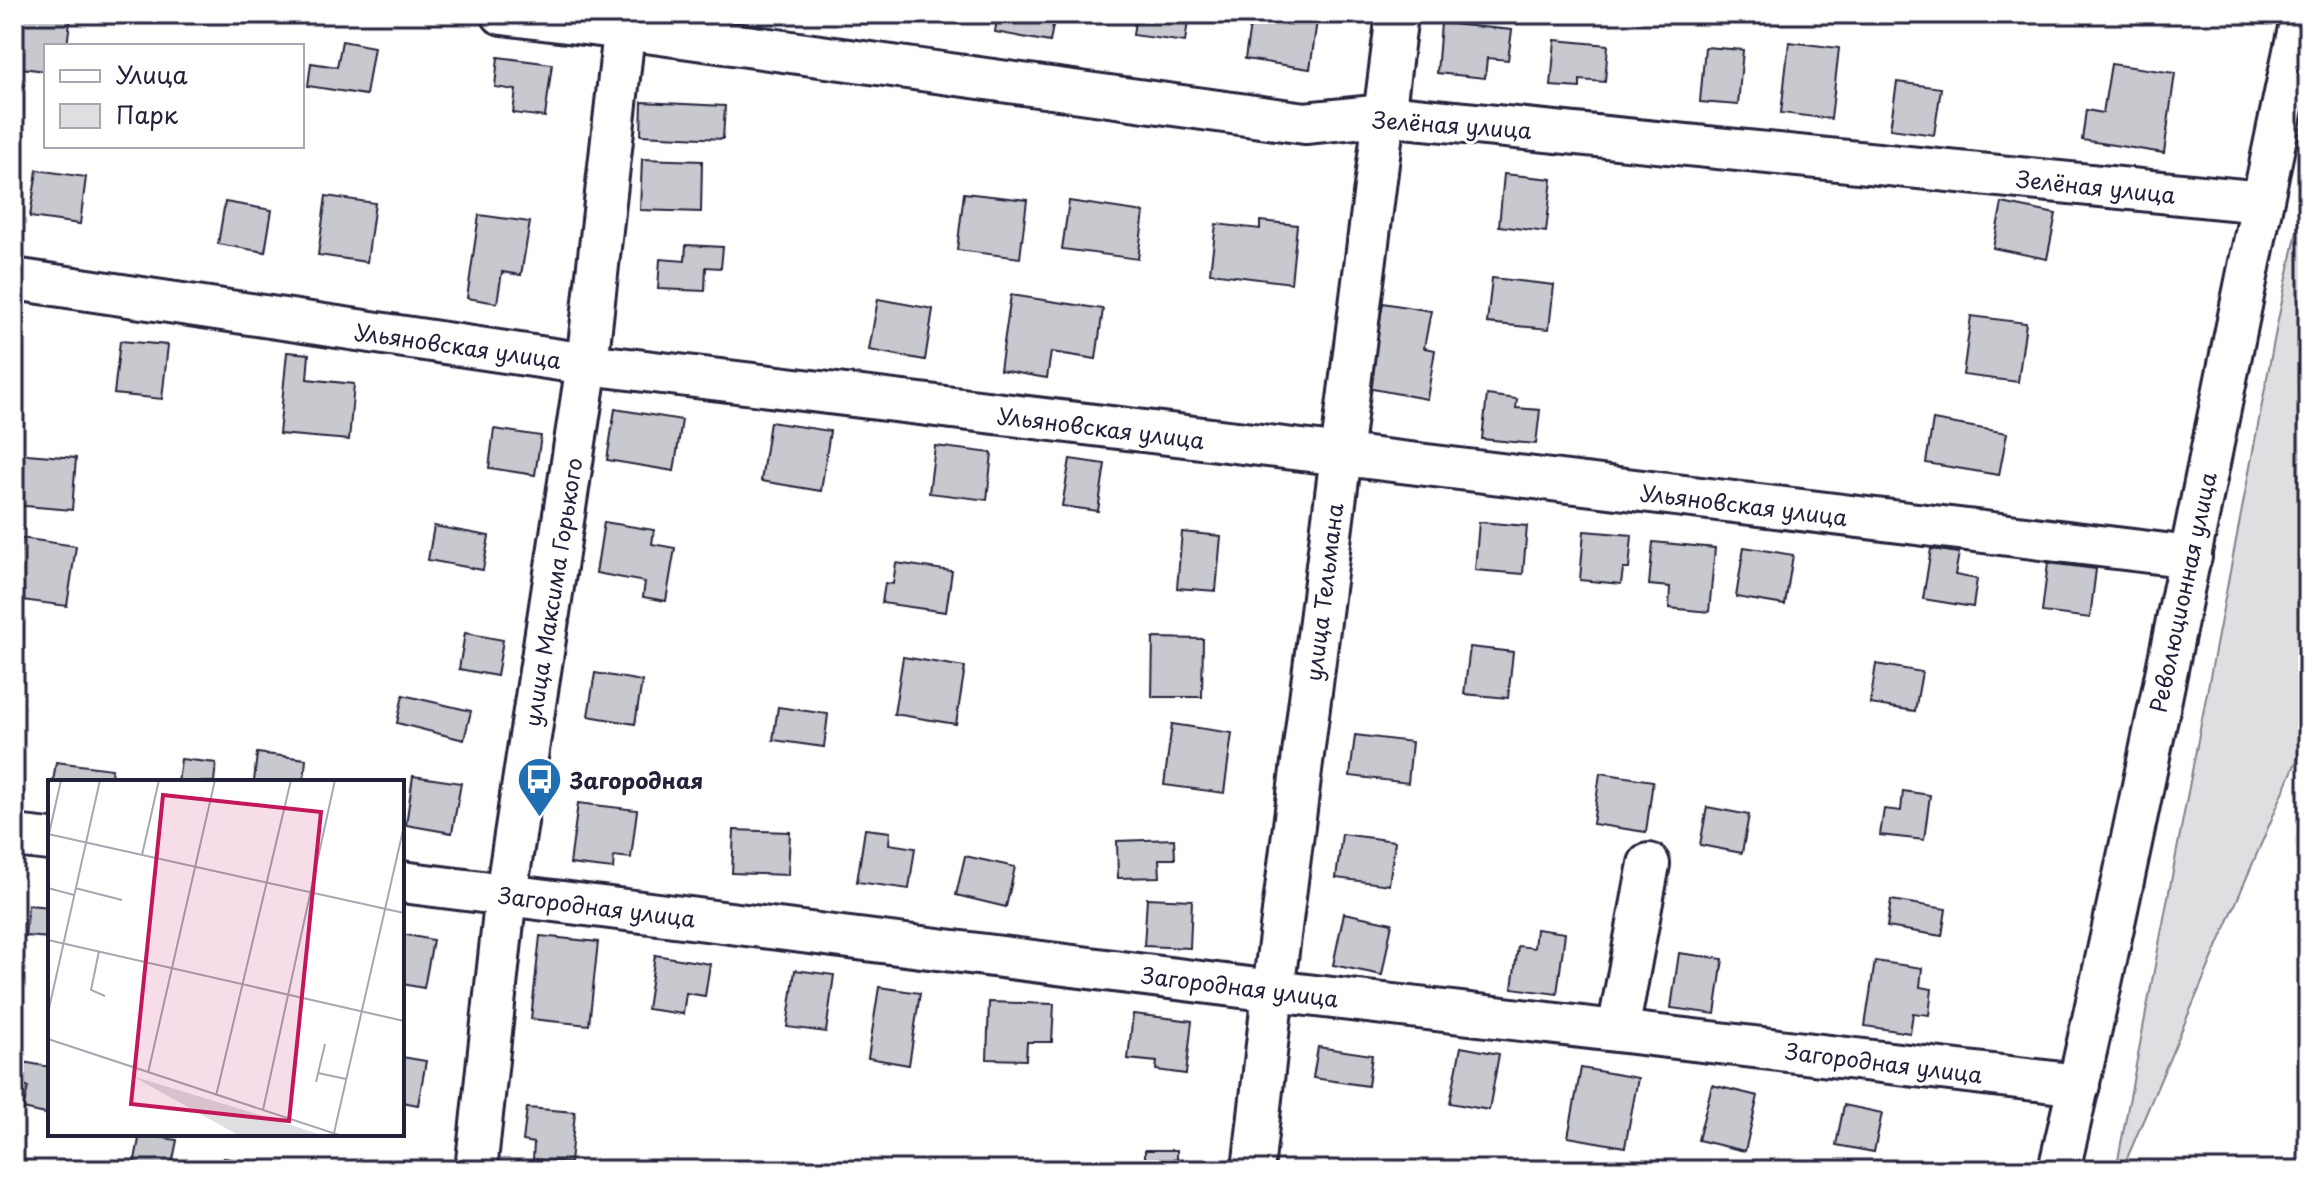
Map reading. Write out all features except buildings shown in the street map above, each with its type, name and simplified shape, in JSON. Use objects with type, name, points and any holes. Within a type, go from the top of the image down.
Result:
[{"type":"street","name":"Зелёная улица","points":[[502,14],[625,21],[1305,123],[1384,115],[2262,202]]},
{"type":"street","name":"улица Тельмана","points":[[1253,1170],[1397,14]]},
{"type":"street","name":"Революционная улица","points":[[2059,1170],[2191,557],[2302,14]]},
{"type":"street","name":"улица Максима Горького","points":[[476,1170],[506,894],[587,364],[625,21]]},
{"type":"street","name":"Ульяновская улица","points":[[14,279],[587,364],[2191,557]]},
{"type":"street","points":[[14,836],[48,840]]},
{"type":"street","points":[[1618,1031],[1649,864]]},
{"type":"street","name":"Загородная улица","points":[[404,882],[1273,991],[2079,1085]]},
{"type":"green space","points":[[2308,179],[2308,734],[2122,1170],[2116,1170],[2278,320]]},
{"type":"place","name":"Загородная","points":[[539,818]]}]
